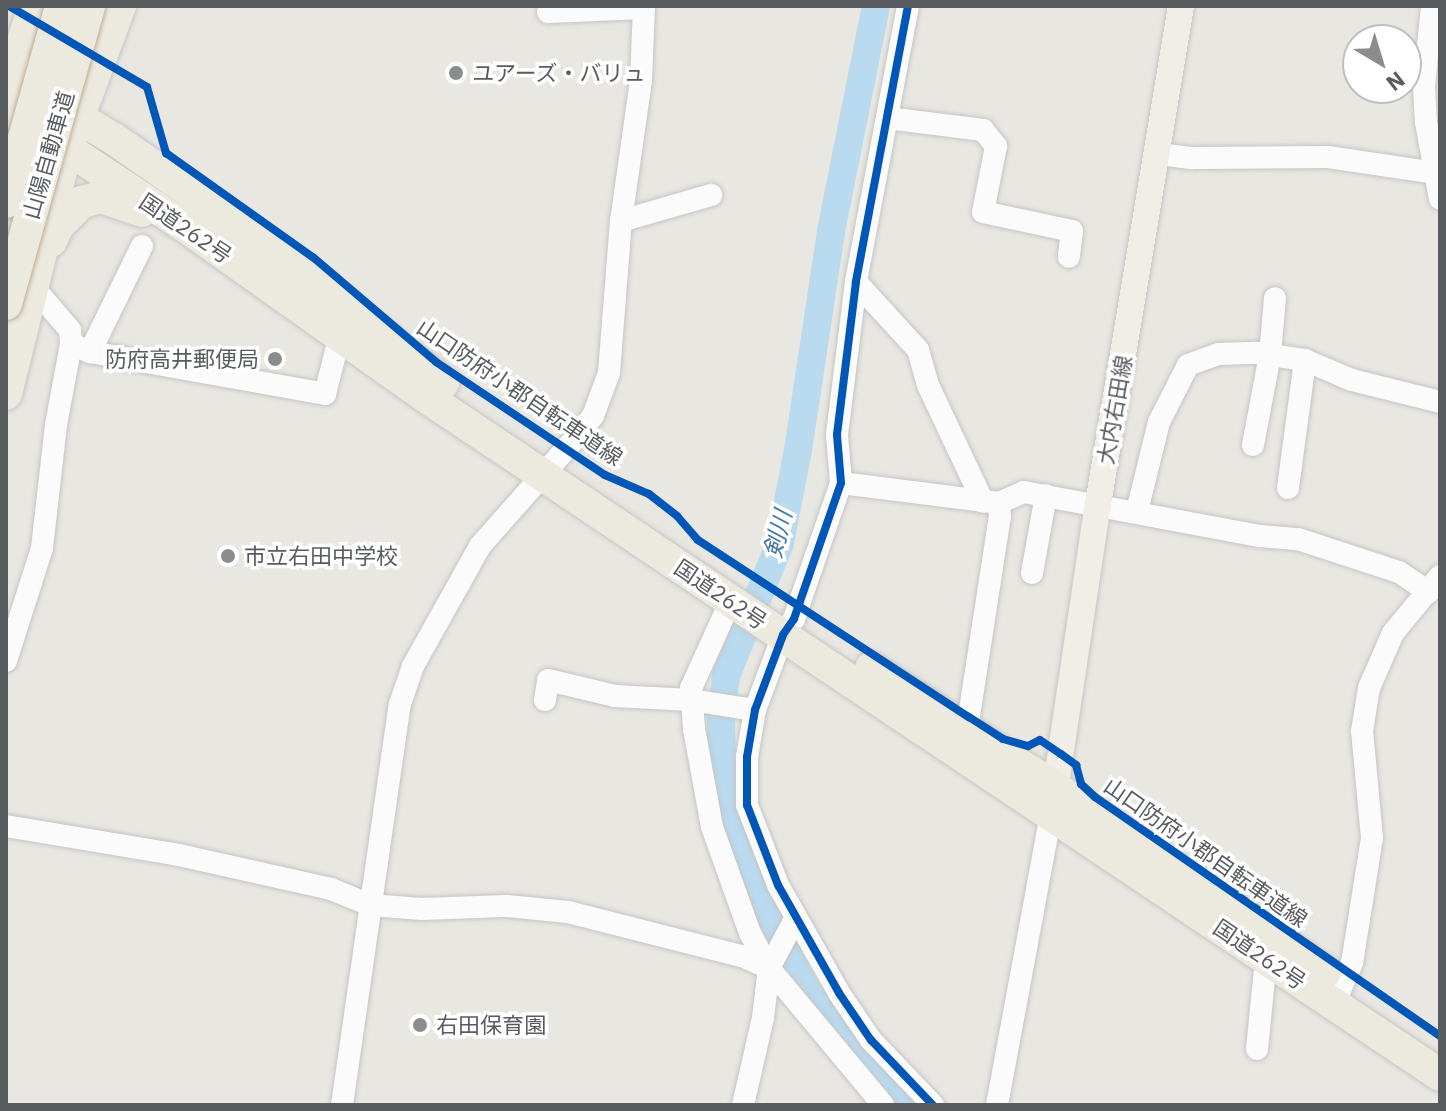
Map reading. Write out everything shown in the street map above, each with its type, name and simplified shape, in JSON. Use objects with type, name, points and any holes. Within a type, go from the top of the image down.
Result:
[{"type":"highway","points":[[8,89],[34,6]]},
{"type":"highway","name":"山陽自動車道","points":[[6,202],[61,6]]},
{"type":"highway","name":"山陽自動車道","points":[[6,304],[89,6]]},
{"type":"highway","points":[[6,394],[78,116],[120,6]]},
{"type":"highway","name":"国道262号","points":[[8,89],[78,116],[238,225],[550,468]]},
{"type":"highway","name":"国道262号","points":[[8,89],[68,151],[186,227],[340,335],[550,468],[737,597],[967,729],[1054,801],[1266,959],[1339,994],[1440,1050]]},
{"type":"highway","points":[[6,214],[24,187],[68,151],[114,139]]},
{"type":"highway","points":[[37,277],[58,226],[82,202],[101,197],[129,204],[163,221],[186,227]]},
{"type":"highway","name":"国道262号","points":[[785,624],[1339,994],[1440,1075]]},
{"type":"main road","points":[[6,34],[23,6]]},
{"type":"main road","name":"大内右田線","points":[[1054,801],[1098,504],[1181,6]]},
{"type":"street","points":[[908,6],[856,282],[837,435],[841,483],[785,624],[755,710],[747,757],[747,805],[760,846],[793,923],[871,1040],[933,1105]]},
{"type":"street","points":[[1432,6],[1424,86],[1433,120],[1435,173],[1440,199]]},
{"type":"street","points":[[342,1105],[400,704],[413,666],[480,546],[593,416],[609,373],[621,221],[641,81],[644,7],[548,12]]},
{"type":"street","points":[[887,118],[983,130],[996,146],[983,212],[1072,231],[1069,257]]},
{"type":"street","points":[[1158,154],[1193,158],[1328,157],[1435,173]]},
{"type":"street","points":[[621,221],[711,195]]},
{"type":"street","points":[[6,661],[16,596],[42,548],[56,425],[80,348],[142,246]]},
{"type":"street","points":[[37,277],[80,348]]},
{"type":"street","points":[[856,282],[918,350],[928,385],[1000,517],[967,729]]},
{"type":"street","points":[[1253,445],[1270,355],[1275,298]]},
{"type":"street","points":[[80,348],[325,394],[340,335]]},
{"type":"street","points":[[1137,511],[1159,422],[1188,365],[1219,354],[1270,355],[1305,360],[1352,380],[1440,402]]},
{"type":"street","points":[[1288,488],[1305,360]]},
{"type":"street","points":[[841,483],[991,502],[1024,492],[1046,495],[1260,536],[1298,539],[1370,560],[1434,584],[1393,633],[1369,688],[1362,731],[1372,838],[1352,963],[1339,994]]},
{"type":"street","points":[[1032,573],[1046,495]]},
{"type":"street","points":[[737,597],[704,655],[691,688],[712,827],[750,933],[883,1105]]},
{"type":"street","points":[[545,700],[548,680],[615,696],[691,700],[755,710]]},
{"type":"street","points":[[997,1105],[1054,801]]},
{"type":"street","points":[[6,826],[179,855],[331,889],[370,905],[422,909],[507,906],[568,912],[772,962]]},
{"type":"street","points":[[743,1105],[772,962],[793,923]]},
{"type":"street","points":[[1257,1049],[1266,959]]},
{"type":"waterway","name":"剣川","points":[[876,6],[831,232],[798,450],[780,543],[726,676],[721,720],[722,787],[760,901],[806,990],[902,1105]]},
{"type":"cycle path","name":"山口防府小郡自転車道線","points":[[9,6],[147,87],[166,153],[314,258],[436,362],[605,475],[649,494],[677,516],[698,540],[1003,739],[1028,746],[1040,740],[1061,754],[1076,765],[1081,784],[1095,797],[1440,1036]]},
{"type":"cycle path","points":[[908,6],[856,282],[837,435],[841,483],[794,619],[783,635],[755,710],[747,757],[747,805],[778,885],[839,993],[871,1040],[933,1105]]},
{"type":"place","name":"ユアーズ・バリュ","points":[[456,73]]},
{"type":"place","name":"防府高井郵便局","points":[[275,359]]},
{"type":"place","name":"市立右田中学校","points":[[228,556]]},
{"type":"place","name":"右田保育園","points":[[420,1025]]}]
